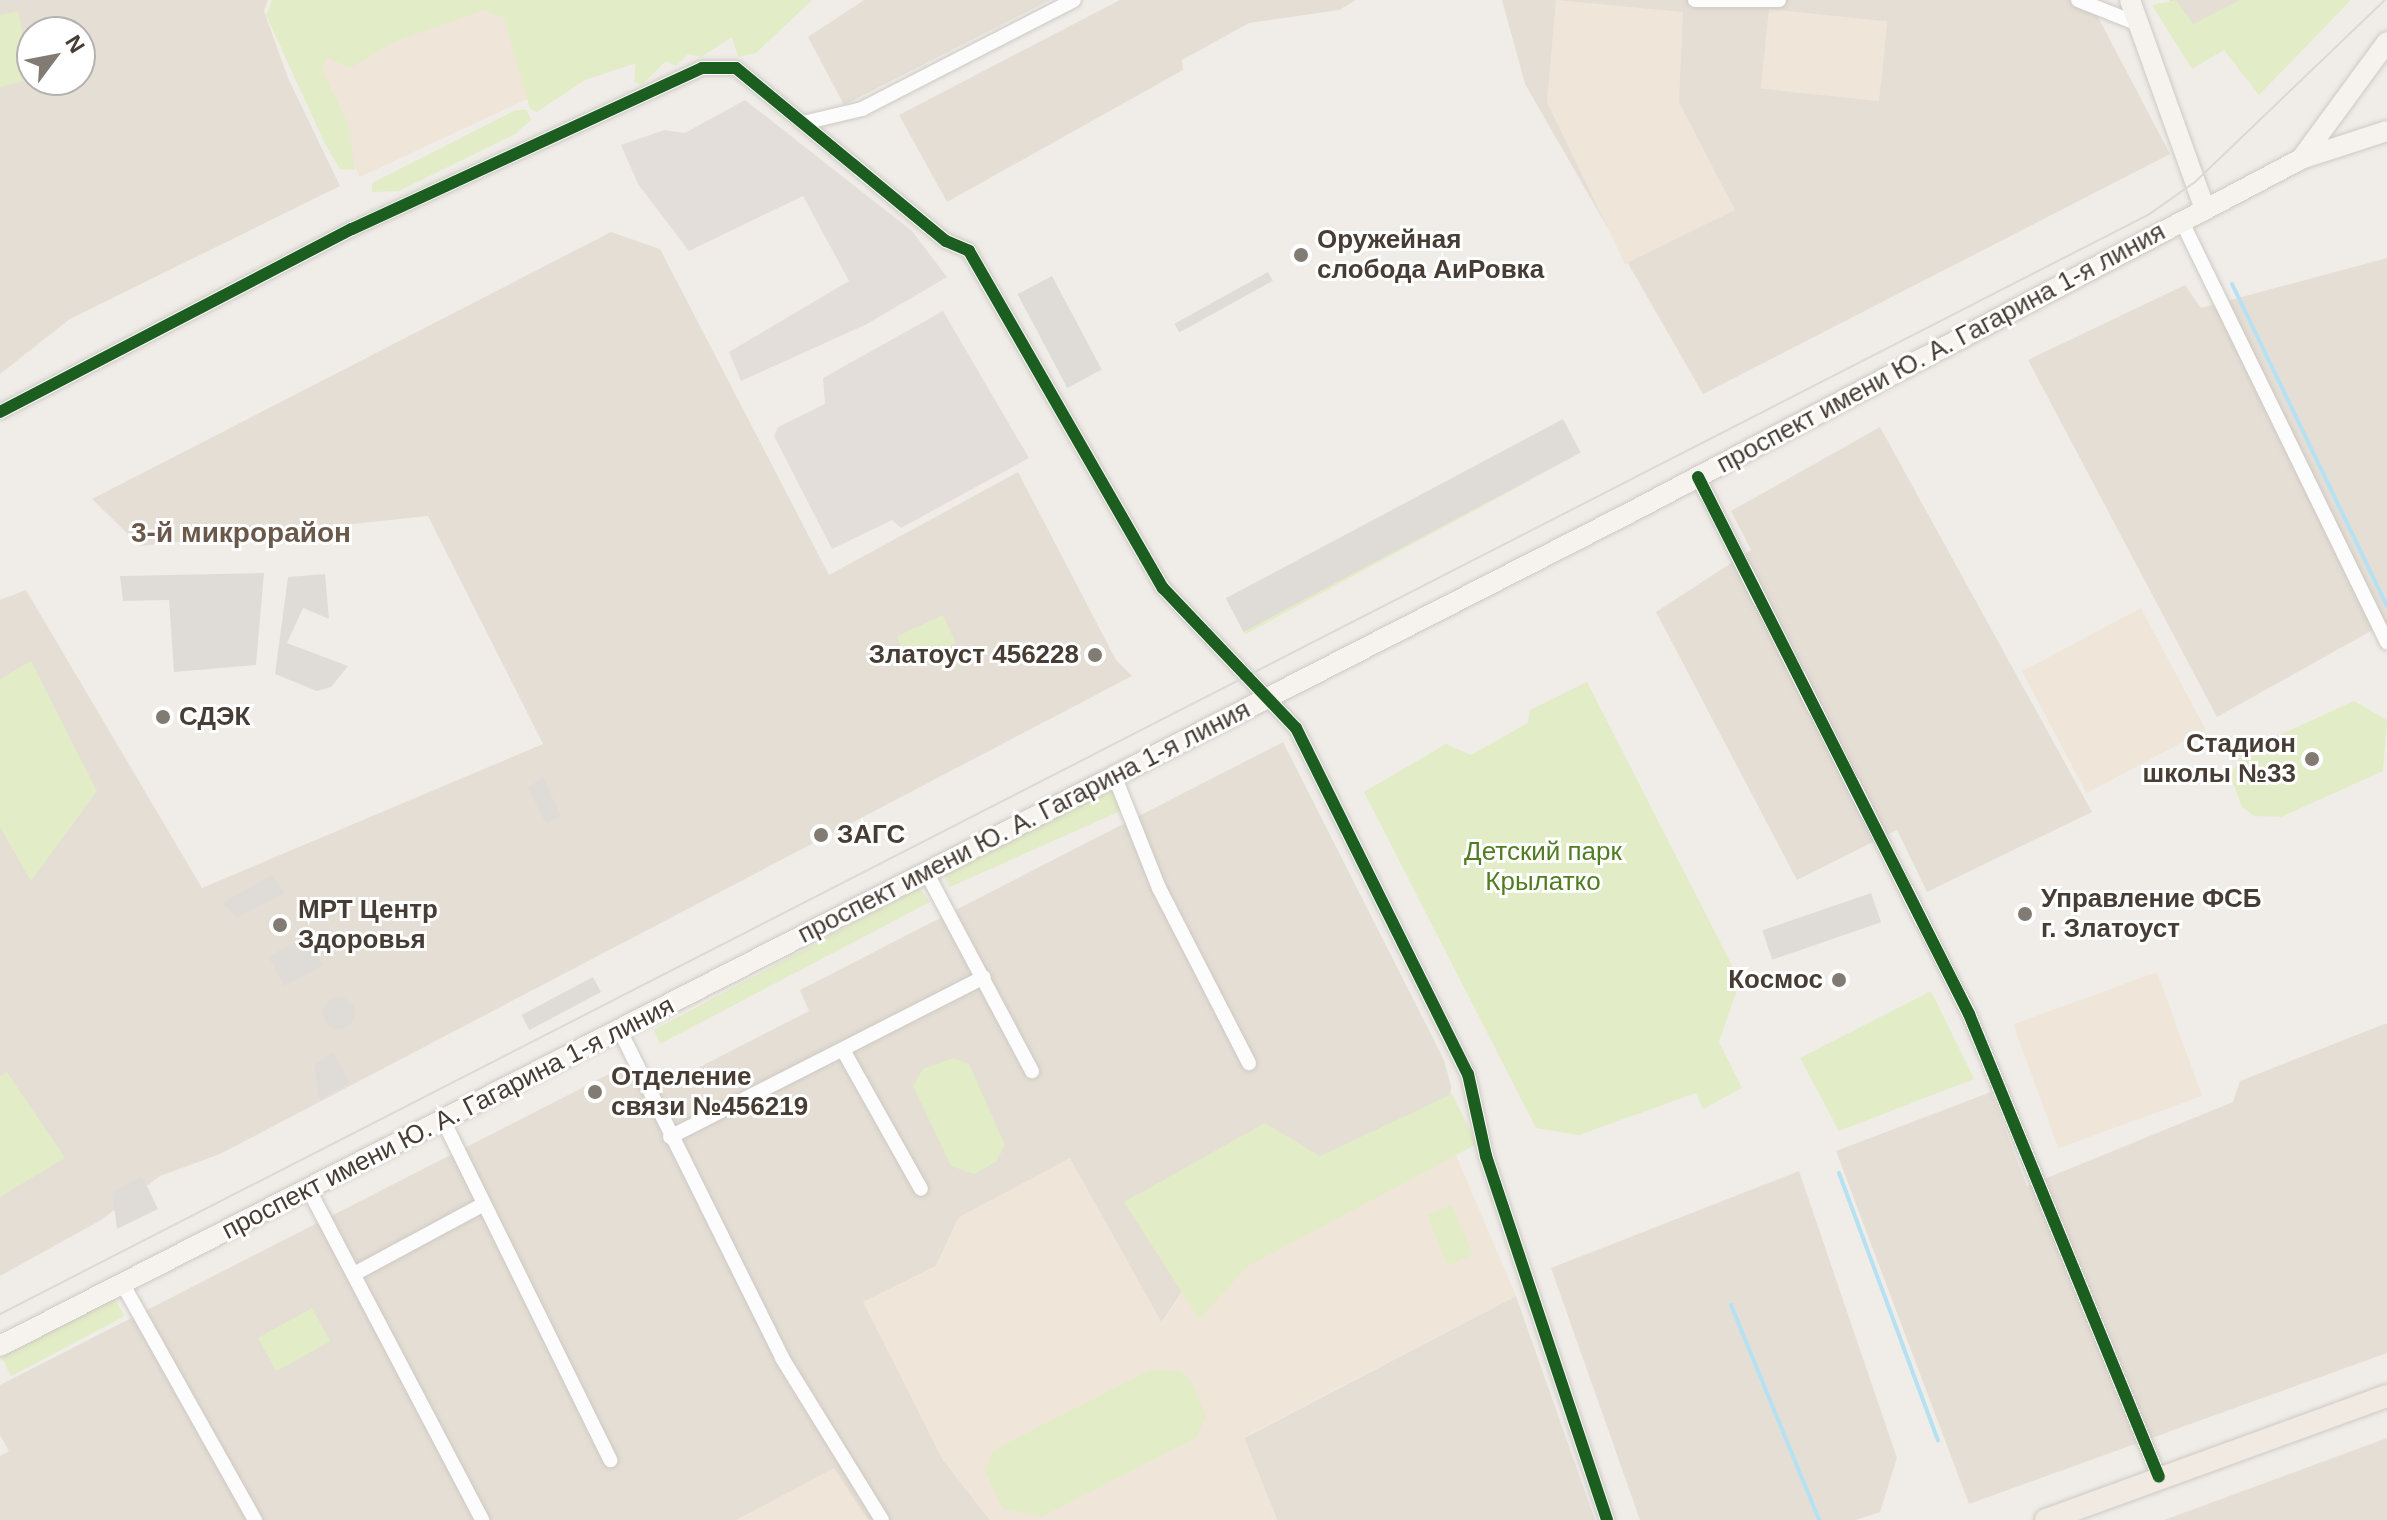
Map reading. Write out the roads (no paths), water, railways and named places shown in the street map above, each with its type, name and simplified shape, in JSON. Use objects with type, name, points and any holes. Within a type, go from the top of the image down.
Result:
[{"type":"main road","points":[[2130,0],[2205,209]]},
{"type":"main road","points":[[2301,159],[2387,42]]},
{"type":"main road","name":"проспект имени Ю. А. Гагарина 1-я линия","points":[[0,1346],[444,1122],[925,870],[1698,477],[2181,220],[2301,159],[2387,131]]},
{"type":"main road","points":[[2046,1520],[2387,1396]]},
{"type":"street","points":[[803,123],[862,109],[1074,0]]},
{"type":"street","points":[[1695,0],[1779,0]]},
{"type":"street","points":[[2078,0],[2136,23]]},
{"type":"street","points":[[0,412],[352,229],[702,68],[736,68],[981,265],[1160,583],[1224,656],[1296,728],[1468,1074],[1486,1156],[1607,1520]]},
{"type":"street","points":[[2181,220],[2387,642]]},
{"type":"street","points":[[1698,477],[1969,1014],[2159,1477]]},
{"type":"street","points":[[1224,656],[1237,644]]},
{"type":"street","points":[[1114,775],[1159,888],[1249,1063]]},
{"type":"street","points":[[925,870],[1032,1071]]},
{"type":"street","points":[[670,1137],[984,977]]},
{"type":"street","points":[[620,1031],[782,1358],[882,1520]]},
{"type":"street","points":[[843,1050],[921,1189]]},
{"type":"street","points":[[444,1122],[482,1205],[610,1460]]},
{"type":"street","points":[[309,1190],[482,1520]]},
{"type":"street","points":[[354,1274],[482,1205]]},
{"type":"street","points":[[122,1283],[255,1520]]},
{"type":"waterway","points":[[2232,284],[2387,606]]},
{"type":"waterway","points":[[1839,1173],[1938,1440]]},
{"type":"waterway","points":[[1731,1305],[1819,1520]]},
{"type":"tram line","points":[[0,1314],[2148,215],[2195,182],[2385,0]]},
{"type":"place","name":"Оружейная слобода АиРовка","points":[[1301,255]]},
{"type":"place","name":"Златоуст 456228","points":[[1095,655]]},
{"type":"place","name":"СДЭК","points":[[163,717]]},
{"type":"place","name":"Стадион школы №33","points":[[2312,759]]},
{"type":"place","name":"ЗАГС","points":[[821,835]]},
{"type":"place","name":"Управление ФСБ г. Златоуст","points":[[2025,914]]},
{"type":"place","name":"МРТ Центр Здоровья","points":[[280,925]]},
{"type":"place","name":"Космос","points":[[1839,980]]},
{"type":"place","name":"Отделение связи №456219","points":[[595,1092]]},
{"type":"district","name":"3-й микрорайон","points":[[241,533]]},
{"type":"park label","name":"Детский парк Крылатко","points":[[1543,867]]}]
